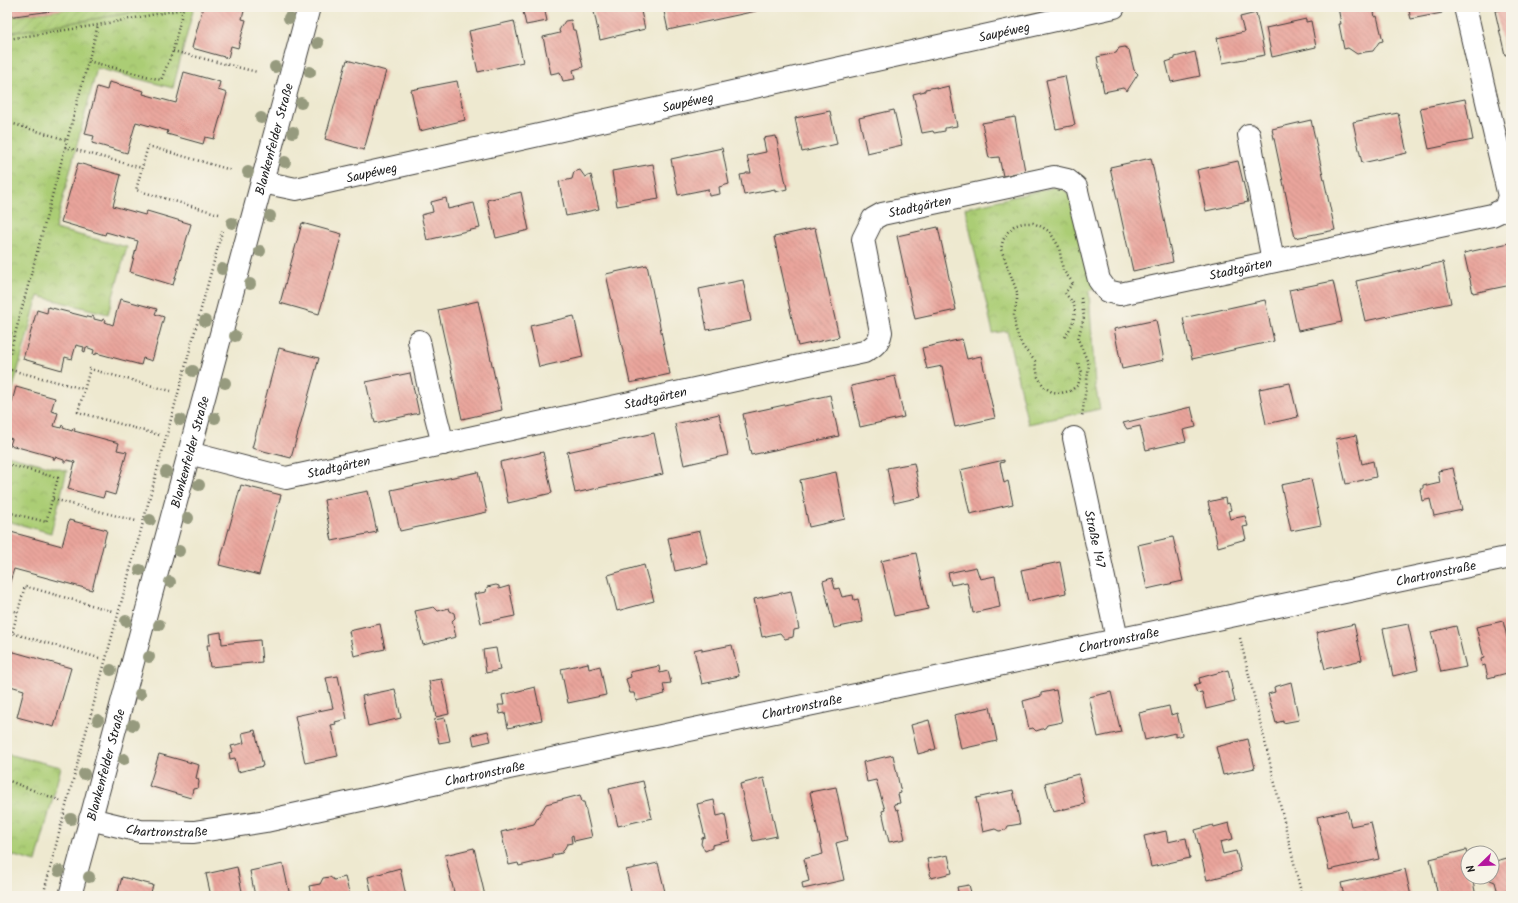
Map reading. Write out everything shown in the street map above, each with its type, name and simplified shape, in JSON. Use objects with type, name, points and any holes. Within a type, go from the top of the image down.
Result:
[{"type":"street","name":"Blankenfelder Straße","points":[[70,896],[309,7]]},
{"type":"street","name":"Saupéweg","points":[[262,182],[293,190],[1114,7]]},
{"type":"street","name":"Stadtgärten","points":[[189,453],[286,478],[864,352],[873,347],[880,340],[881,332],[863,239],[873,219],[882,214],[1054,177],[1067,180],[1076,187],[1099,280],[1107,291],[1120,294],[1492,215],[1504,209],[1509,196],[1465,7]]},
{"type":"street","points":[[1249,135],[1273,261]]},
{"type":"street","points":[[419,341],[443,444]]},
{"type":"street","name":"Straße 147","points":[[1074,438],[1117,639]]},
{"type":"street","name":"Chartronstraße","points":[[90,819],[140,831],[194,832],[266,821],[449,780],[1511,557]]},
{"type":"path","points":[[7,42],[8,39],[98,25],[183,9],[173,52],[161,80],[88,61]]},
{"type":"path","points":[[7,364],[98,25]]},
{"type":"path","points":[[173,52],[257,72]]},
{"type":"path","points":[[7,128],[8,122],[67,140]]},
{"type":"path","points":[[219,214],[136,190],[148,146],[231,170]]},
{"type":"path","points":[[65,147],[142,168]]},
{"type":"path","points":[[43,896],[67,802],[225,221]]},
{"type":"path","points":[[1065,337],[1072,327],[1074,317],[1073,304],[1064,293],[1073,283],[1063,270],[1059,247],[1050,232],[1042,227],[1033,223],[1014,226],[1003,240],[1001,249],[1017,292],[1017,301],[1014,314],[1018,337],[1023,347],[1035,361],[1038,377],[1044,387],[1052,392],[1061,393],[1070,391],[1078,385],[1082,372],[1078,363]]},
{"type":"path","points":[[1074,438],[1083,413],[1089,365],[1078,339],[1084,317],[1081,297]]},
{"type":"path","points":[[7,332],[15,334]]},
{"type":"path","points":[[7,369],[84,389]]},
{"type":"path","points":[[160,435],[78,412],[84,389],[90,369],[172,391]]},
{"type":"path","points":[[7,464],[58,478],[46,522],[7,512]]},
{"type":"path","points":[[52,499],[136,521]]},
{"type":"path","points":[[99,658],[12,633],[25,586],[112,611]]},
{"type":"path","points":[[7,609],[18,612]]},
{"type":"path","points":[[1235,615],[1302,896]]},
{"type":"path","points":[[7,780],[61,801]]},
{"type":"green space","points":[[80,7],[167,7],[7,33],[9,17]]},
{"type":"green space","points":[[167,7],[194,7],[173,88],[97,68],[55,229],[127,247],[108,314],[38,296],[7,410],[7,33]]},
{"type":"green space","points":[[1055,187],[1063,189],[1069,194],[1097,288],[1089,291],[1095,385],[1100,409],[1028,424],[1007,331],[993,333],[965,208]]},
{"type":"green space","points":[[7,455],[67,471],[51,533],[7,521]]},
{"type":"green space","points":[[7,754],[61,767],[36,862],[7,854]]},
{"type":"building","points":[[7,7],[74,7],[74,8],[7,17]]},
{"type":"building","points":[[203,7],[245,7],[242,19],[246,20],[238,48],[231,46],[228,58],[192,48]]},
{"type":"building","points":[[522,7],[544,7],[547,21],[526,25]]},
{"type":"building","points":[[593,7],[640,7],[645,29],[600,40]]},
{"type":"building","points":[[663,7],[755,7],[756,11],[668,30]]},
{"type":"building","points":[[1338,7],[1373,7],[1375,17],[1377,16],[1383,41],[1379,42],[1373,51],[1357,54],[1348,48],[1344,49],[1339,24],[1341,24]]},
{"type":"building","points":[[1408,7],[1441,7],[1442,13],[1411,19]]},
{"type":"building","points":[[1511,7],[1511,54],[1505,55],[1495,11]]},
{"type":"building","points":[[1256,13],[1265,55],[1223,63],[1217,38],[1244,32],[1240,17]]},
{"type":"building","points":[[1306,19],[1306,22],[1311,21],[1316,47],[1272,57],[1266,28]]},
{"type":"building","points":[[571,20],[573,30],[575,30],[583,67],[573,70],[575,79],[563,81],[560,72],[551,74],[543,37],[560,33],[559,30],[565,21]]},
{"type":"building","points":[[514,21],[523,62],[478,72],[469,31]]},
{"type":"building","points":[[1125,47],[1129,50],[1134,70],[1138,74],[1127,91],[1123,88],[1104,92],[1097,57],[1116,53],[1119,48]]},
{"type":"building","points":[[1195,52],[1200,76],[1171,82],[1166,62],[1175,59],[1175,57]]},
{"type":"building","points":[[347,60],[386,71],[364,150],[325,139]]},
{"type":"building","points":[[184,72],[220,82],[218,90],[227,93],[214,139],[205,137],[203,144],[167,134],[168,131],[136,122],[127,153],[92,143],[94,136],[85,134],[97,87],[107,90],[109,82],[144,91],[143,94],[176,103]]},
{"type":"building","points":[[1065,76],[1075,125],[1056,129],[1046,80]]},
{"type":"building","points":[[457,81],[465,120],[420,131],[411,90]]},
{"type":"building","points":[[949,86],[957,126],[945,128],[945,131],[922,133],[913,94],[925,91],[925,89],[936,87],[936,89]]},
{"type":"building","points":[[1465,99],[1473,140],[1429,149],[1420,108]]},
{"type":"building","points":[[894,110],[902,145],[867,153],[859,118]]},
{"type":"building","points":[[830,111],[837,144],[802,152],[795,118]]},
{"type":"building","points":[[1398,113],[1407,153],[1362,163],[1353,122]]},
{"type":"building","points":[[1015,117],[1025,171],[1003,176],[999,157],[989,158],[982,123]]},
{"type":"building","points":[[1311,120],[1335,230],[1295,238],[1272,129]]},
{"type":"building","points":[[776,136],[787,189],[775,192],[775,189],[744,195],[740,175],[751,173],[747,156],[766,152],[763,138]]},
{"type":"building","points":[[722,148],[729,184],[719,187],[720,194],[709,196],[708,189],[678,195],[671,159]]},
{"type":"building","points":[[1151,158],[1173,262],[1133,271],[1110,167]]},
{"type":"building","points":[[1238,161],[1248,202],[1206,211],[1197,170]]},
{"type":"building","points":[[78,163],[121,175],[113,206],[145,215],[147,211],[191,224],[173,285],[130,272],[138,241],[106,232],[105,235],[61,222]]},
{"type":"building","points":[[653,164],[659,199],[617,206],[612,171]]},
{"type":"building","points":[[580,170],[585,177],[591,175],[599,209],[566,216],[559,182],[572,179],[574,172]]},
{"type":"building","points":[[521,192],[529,230],[496,238],[487,200]]},
{"type":"building","points":[[446,198],[448,209],[474,203],[480,228],[427,240],[421,215],[433,212],[431,202]]},
{"type":"building","points":[[302,223],[342,234],[319,314],[280,303]]},
{"type":"building","points":[[938,227],[956,310],[915,319],[897,236]]},
{"type":"building","points":[[815,228],[839,337],[798,346],[774,237]]},
{"type":"building","points":[[1509,243],[1511,251],[1511,285],[1473,293],[1464,253]]},
{"type":"building","points":[[1443,262],[1451,303],[1365,321],[1356,281]]},
{"type":"building","points":[[647,265],[670,374],[630,383],[606,274]]},
{"type":"building","points":[[743,280],[751,321],[707,330],[699,289]]},
{"type":"building","points":[[1333,281],[1342,322],[1298,331],[1289,290]]},
{"type":"building","points":[[120,299],[157,309],[155,314],[164,317],[152,361],[143,358],[141,365],[96,353],[96,355],[93,354],[94,350],[86,347],[85,352],[83,351],[84,347],[76,345],[72,359],[65,357],[62,370],[23,359],[37,310],[47,313],[48,307],[91,318],[92,316],[94,319],[102,321],[103,319],[106,320],[105,322],[113,325]]},
{"type":"building","points":[[1265,300],[1274,341],[1192,359],[1183,318]]},
{"type":"building","points":[[478,301],[502,410],[462,419],[438,310]]},
{"type":"building","points":[[574,316],[583,357],[539,367],[530,326]]},
{"type":"building","points":[[1156,320],[1164,360],[1122,369],[1114,329]]},
{"type":"building","points":[[962,339],[967,359],[981,356],[995,418],[955,427],[942,366],[927,369],[922,348]]},
{"type":"building","points":[[279,348],[319,358],[291,458],[252,448]]},
{"type":"building","points":[[410,373],[419,413],[375,423],[366,382]]},
{"type":"building","points":[[895,376],[904,417],[860,427],[851,386]]},
{"type":"building","points":[[1290,383],[1298,417],[1266,424],[1259,389]]},
{"type":"building","points":[[16,387],[55,398],[51,411],[58,413],[54,426],[61,428],[62,425],[64,426],[63,428],[72,431],[73,428],[75,429],[74,431],[119,443],[117,450],[127,452],[115,495],[105,492],[103,498],[68,489],[75,462],[67,460],[64,462],[64,460],[55,457],[55,459],[53,459],[54,457],[10,445],[12,439],[7,437],[7,420]]},
{"type":"building","points":[[830,395],[839,436],[751,455],[743,414]]},
{"type":"building","points":[[1191,407],[1196,427],[1183,430],[1186,441],[1146,450],[1140,426],[1127,429],[1123,423]]},
{"type":"building","points":[[719,414],[728,455],[684,465],[675,424]]},
{"type":"building","points":[[654,433],[663,474],[575,493],[567,452]]},
{"type":"building","points":[[1356,435],[1362,464],[1373,461],[1376,477],[1346,484],[1336,439]]},
{"type":"building","points":[[543,452],[552,493],[508,503],[500,462]]},
{"type":"building","points":[[1004,460],[1004,462],[1000,463],[1004,483],[1008,481],[1013,504],[970,514],[960,470]]},
{"type":"building","points":[[914,463],[921,497],[894,503],[887,468]]},
{"type":"building","points":[[1453,468],[1462,510],[1434,516],[1430,499],[1422,501],[1420,489],[1423,489],[1423,485],[1427,484],[1427,486],[1440,483],[1438,471]]},
{"type":"building","points":[[478,472],[487,512],[400,531],[391,490]]},
{"type":"building","points":[[836,472],[845,519],[809,527],[800,480]]},
{"type":"building","points":[[1311,479],[1321,525],[1291,531],[1281,485]]},
{"type":"building","points":[[241,485],[281,495],[259,575],[219,565]]},
{"type":"building","points":[[368,491],[377,532],[332,541],[324,500]]},
{"type":"building","points":[[1225,498],[1226,504],[1229,503],[1231,510],[1228,511],[1230,519],[1245,516],[1248,526],[1243,527],[1246,539],[1218,547],[1208,502]]},
{"type":"building","points":[[69,520],[107,530],[92,590],[14,569],[7,591],[7,531],[62,546]]},
{"type":"building","points":[[700,531],[708,564],[675,571],[668,538]]},
{"type":"building","points":[[1173,537],[1183,581],[1147,589],[1138,545]]},
{"type":"building","points":[[916,553],[928,609],[894,616],[881,561]]},
{"type":"building","points":[[1060,562],[1066,593],[1028,601],[1021,570]]},
{"type":"building","points":[[644,565],[654,601],[617,611],[608,575]]},
{"type":"building","points":[[976,567],[980,579],[995,576],[1000,607],[973,613],[967,582],[951,585],[948,573]]},
{"type":"building","points":[[832,578],[835,589],[839,588],[842,597],[853,595],[854,600],[858,599],[863,622],[834,628],[823,581]]},
{"type":"building","points":[[496,585],[499,586],[499,589],[509,586],[515,616],[481,623],[474,594],[486,592],[487,587]]},
{"type":"building","points":[[791,591],[799,629],[794,630],[793,637],[785,639],[780,633],[762,637],[754,599]]},
{"type":"building","points":[[434,607],[438,611],[449,608],[450,611],[454,613],[455,618],[452,621],[456,637],[423,645],[415,611]]},
{"type":"building","points":[[1503,621],[1511,653],[1511,672],[1488,678],[1485,665],[1482,666],[1481,659],[1484,658],[1476,627]]},
{"type":"building","points":[[380,624],[385,649],[354,656],[349,631]]},
{"type":"building","points":[[1354,624],[1362,660],[1325,669],[1316,633]]},
{"type":"building","points":[[1408,624],[1418,670],[1393,676],[1383,629]]},
{"type":"building","points":[[1456,626],[1466,667],[1441,672],[1431,632]]},
{"type":"building","points":[[221,632],[222,644],[260,640],[262,662],[210,667],[207,645],[210,645],[209,634]]},
{"type":"building","points":[[732,645],[739,676],[702,684],[694,650],[702,648],[702,651]]},
{"type":"building","points":[[496,648],[500,670],[486,673],[483,650]]},
{"type":"building","points":[[7,650],[71,668],[54,727],[17,717],[24,690],[7,685]]},
{"type":"building","points":[[588,663],[589,669],[600,666],[606,695],[568,703],[561,669]]},
{"type":"building","points":[[659,666],[660,673],[668,671],[671,683],[663,684],[665,694],[636,701],[634,693],[630,693],[626,679],[631,677],[630,672]]},
{"type":"building","points":[[1228,670],[1235,702],[1206,709],[1202,692],[1197,693],[1194,685],[1200,683],[1199,678]]},
{"type":"building","points":[[338,676],[347,719],[335,722],[336,724],[331,725],[338,756],[305,763],[295,716],[333,708],[326,678]]},
{"type":"building","points":[[442,679],[449,714],[436,717],[429,681]]},
{"type":"building","points":[[1291,682],[1299,720],[1276,723],[1268,694],[1275,692],[1274,687]]},
{"type":"building","points":[[535,687],[542,720],[508,728],[505,713],[500,714],[498,705],[504,705],[502,695]]},
{"type":"building","points":[[395,689],[401,718],[368,726],[362,696]]},
{"type":"building","points":[[1056,690],[1062,722],[1047,725],[1045,728],[1036,731],[1033,728],[1029,729],[1023,701],[1041,696],[1041,693]]},
{"type":"building","points":[[1111,692],[1121,732],[1098,737],[1089,697]]},
{"type":"building","points":[[1169,706],[1171,715],[1177,713],[1182,735],[1175,737],[1175,733],[1145,740],[1139,713]]},
{"type":"building","points":[[990,707],[997,741],[961,749],[954,715]]},
{"type":"building","points":[[445,718],[450,741],[439,743],[434,720]]},
{"type":"building","points":[[929,720],[936,749],[918,754],[911,725]]},
{"type":"building","points":[[255,730],[263,766],[238,772],[235,758],[230,759],[229,753],[233,752],[231,746],[244,743],[242,733]]},
{"type":"building","points":[[488,731],[491,741],[474,745],[472,735]]},
{"type":"building","points":[[1248,739],[1255,768],[1223,775],[1216,747]]},
{"type":"building","points":[[159,754],[199,765],[196,778],[199,782],[198,788],[193,789],[191,798],[149,786]]},
{"type":"building","points":[[893,755],[901,793],[898,794],[900,803],[894,804],[896,810],[898,809],[905,839],[889,842],[882,811],[885,810],[876,780],[867,782],[863,762]]},
{"type":"building","points":[[1078,774],[1085,804],[1053,812],[1045,783]]},
{"type":"building","points":[[764,778],[777,836],[753,841],[740,784]]},
{"type":"building","points":[[643,781],[652,818],[618,826],[609,789]]},
{"type":"building","points":[[836,787],[847,840],[836,843],[844,880],[803,889],[802,883],[809,881],[804,859],[823,854],[810,792]]},
{"type":"building","points":[[1013,790],[1020,824],[1008,826],[1006,830],[999,831],[995,829],[983,832],[976,798]]},
{"type":"building","points":[[580,795],[582,802],[584,802],[592,837],[574,841],[573,835],[571,836],[572,843],[567,844],[562,853],[552,855],[552,858],[519,866],[518,863],[509,865],[501,832],[534,824],[546,804]]},
{"type":"building","points":[[714,800],[717,816],[725,814],[730,841],[712,845],[712,848],[705,851],[701,844],[702,838],[705,837],[697,804]]},
{"type":"building","points":[[1347,810],[1351,826],[1371,822],[1379,859],[1329,870],[1317,817]]},
{"type":"building","points":[[1229,823],[1233,839],[1220,842],[1223,854],[1236,851],[1241,871],[1207,880],[1195,830],[1213,825],[1214,827]]},
{"type":"building","points":[[1166,831],[1168,842],[1186,838],[1190,858],[1151,867],[1144,836]]},
{"type":"building","points":[[474,848],[485,896],[455,896],[445,855]]},
{"type":"building","points":[[1460,852],[1460,885],[1474,885],[1476,896],[1438,896],[1430,859]]},
{"type":"building","points":[[948,855],[952,873],[931,878],[927,859]]},
{"type":"building","points":[[1511,857],[1511,890],[1498,893],[1496,885],[1500,885],[1500,860]]},
{"type":"building","points":[[658,863],[666,896],[632,896],[626,870]]},
{"type":"building","points":[[283,864],[290,896],[255,896],[250,871]]},
{"type":"building","points":[[237,867],[243,896],[211,896],[206,874]]},
{"type":"building","points":[[400,868],[406,896],[372,896],[368,877]]},
{"type":"building","points":[[1405,869],[1411,896],[1344,896],[1341,883]]},
{"type":"building","points":[[122,877],[153,885],[150,896],[117,896]]},
{"type":"building","points":[[330,877],[334,880],[345,877],[350,896],[311,896],[309,886],[320,884],[323,878]]},
{"type":"building","points":[[969,885],[972,896],[959,896],[957,887]]}]
